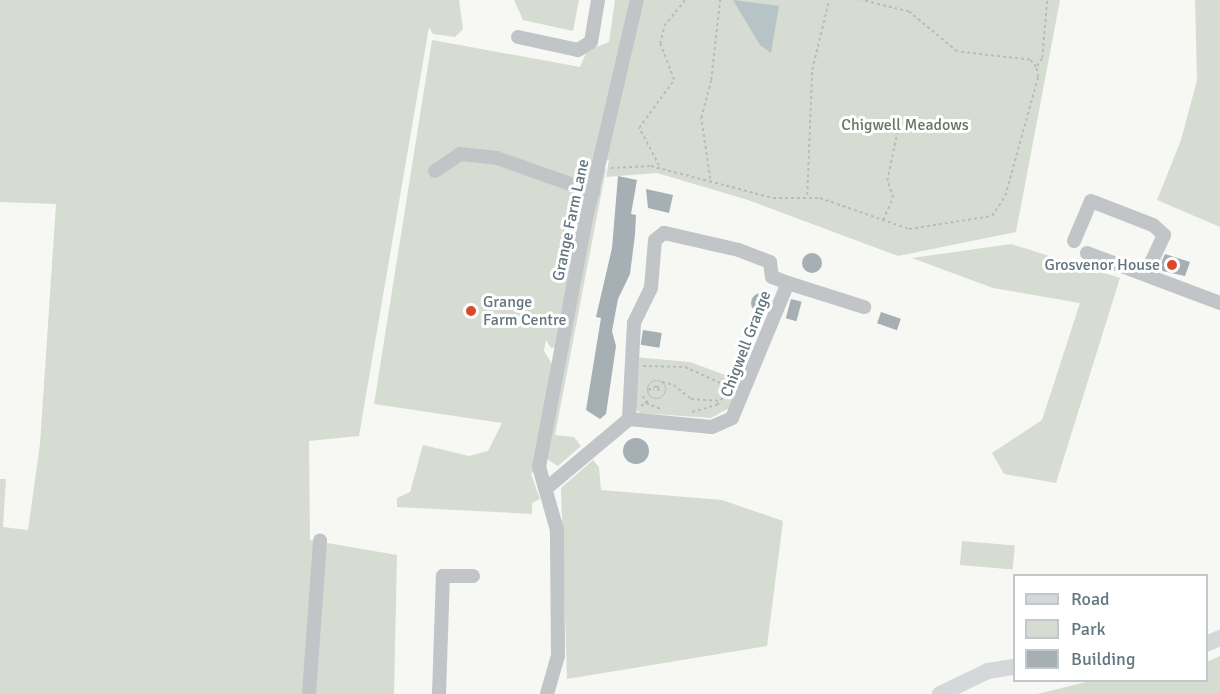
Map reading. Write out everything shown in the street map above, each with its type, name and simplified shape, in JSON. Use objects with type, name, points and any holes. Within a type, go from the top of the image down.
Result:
[{"type":"main road","points":[[943,693],[988,671],[1013,667]]},
{"type":"street","points":[[518,37],[578,50],[591,42],[597,0]]},
{"type":"street","name":"Grange Farm Lane","points":[[547,694],[558,656],[557,530],[548,487],[539,467],[593,192],[635,0]]},
{"type":"street","points":[[435,171],[460,154],[497,158],[593,192]]},
{"type":"street","points":[[1074,241],[1090,201],[1153,225],[1164,235],[1146,274]]},
{"type":"street","name":"Chigwell Grange","points":[[788,283],[738,410],[723,425],[633,415],[631,363],[634,323],[651,288],[655,240],[664,233],[739,250],[770,262],[772,277],[864,307]]},
{"type":"street","points":[[1087,253],[1220,303]]},
{"type":"street","points":[[548,487],[633,415]]},
{"type":"street","points":[[309,694],[320,540]]},
{"type":"street","points":[[439,694],[443,576],[473,576]]},
{"type":"path","points":[[659,167],[639,128],[674,80],[660,44],[664,26],[685,0]]},
{"type":"path","points":[[710,180],[701,118],[711,80],[720,0]]},
{"type":"path","points":[[807,196],[812,70],[829,0]]},
{"type":"path","points":[[598,169],[659,167],[773,198],[807,196],[909,229],[992,216],[1005,196],[1038,77],[1036,67],[1030,60],[957,52],[909,12],[860,0]]},
{"type":"path","points":[[1036,67],[1042,58],[1047,0]]},
{"type":"path","points":[[882,221],[893,198],[887,181],[900,119]]},
{"type":"path","points":[[631,363],[652,369],[684,367],[745,393]]},
{"type":"path","points":[[656,380],[674,385],[691,399],[721,401]]},
{"type":"path","points":[[656,380],[660,390]]},
{"type":"path","points":[[648,390],[656,380]]},
{"type":"path","points":[[662,382],[666,390]]},
{"type":"path","points":[[653,390],[657,386]]},
{"type":"path","points":[[686,413],[703,411],[721,401],[729,388]]},
{"type":"path","points":[[648,390],[657,393]]},
{"type":"path","points":[[648,390],[656,400]]},
{"type":"path","points":[[656,400],[660,390],[666,390]]},
{"type":"path","points":[[656,400],[666,390]]},
{"type":"path","points":[[633,415],[646,403],[668,412]]},
{"type":"green space","points":[[0,0],[459,0],[463,29],[455,37],[433,34],[429,27],[359,436],[309,441],[310,540],[397,555],[394,694],[0,694],[0,479],[6,479],[3,527],[28,530],[40,444],[56,204],[0,202]]},
{"type":"green space","points":[[514,0],[579,0],[573,31],[523,20]]},
{"type":"green space","name":"Grange Farm Centre","points":[[615,0],[632,0],[559,346],[551,348],[546,340],[544,351],[555,369],[536,468],[531,474],[540,499],[532,503],[532,514],[397,507],[397,498],[410,492],[423,445],[469,456],[488,451],[502,423],[374,404],[432,40],[580,67],[587,51],[609,42]]},
{"type":"green space","name":"Chigwell Meadows","points":[[639,0],[1060,0],[1016,232],[898,256],[748,200],[657,173],[606,177],[609,160],[603,162]]},
{"type":"green space","points":[[1195,0],[1220,0],[1220,227],[1157,200],[1181,140],[1197,80]]},
{"type":"green space","points":[[606,169],[555,435],[574,437],[581,446],[558,466],[547,459],[599,170]]},
{"type":"green space","points":[[1011,244],[1120,278],[1056,483],[1004,474],[992,453],[1042,420],[1080,303],[993,288],[912,258]]},
{"type":"green space","points":[[635,357],[690,362],[736,379],[737,394],[731,407],[711,418],[640,413],[634,408]]},
{"type":"green space","points":[[593,460],[599,467],[601,490],[722,500],[783,521],[767,646],[567,679],[561,488]]},
{"type":"green space","points":[[962,541],[1015,546],[1013,570],[960,565]]},
{"type":"green space","points":[[1220,656],[1220,694],[1037,694],[1086,682],[1208,682],[1208,662]]},
{"type":"shaded area","points":[[733,0],[779,6],[771,53],[760,45]]},
{"type":"building","points":[[618,176],[637,180],[631,214],[636,215],[635,235],[630,274],[618,299],[612,331],[616,346],[606,414],[600,419],[586,410],[601,318],[596,317],[612,248]]},
{"type":"building","points":[[646,189],[673,195],[669,213],[648,208]]},
{"type":"building","points":[[808,253],[816,253],[822,259],[822,267],[816,273],[808,273],[802,267],[802,259]]},
{"type":"building","name":"Grosvenor House","points":[[1165,254],[1190,262],[1185,276],[1158,270]]},
{"type":"building","points":[[757,293],[765,293],[771,299],[771,307],[765,313],[757,313],[751,307],[751,299]]},
{"type":"building","points":[[791,299],[802,302],[796,321],[786,318]]},
{"type":"building","points":[[881,312],[901,319],[897,330],[877,323]]},
{"type":"building","points":[[643,330],[662,333],[659,348],[641,345]]},
{"type":"building","points":[[636,438],[645,442],[649,451],[645,460],[636,464],[627,460],[623,451],[627,442]]},
{"type":"place","name":"Grosvenor House","points":[[1172,265]]},
{"type":"place","name":"Grange Farm Centre","points":[[471,311]]}]
